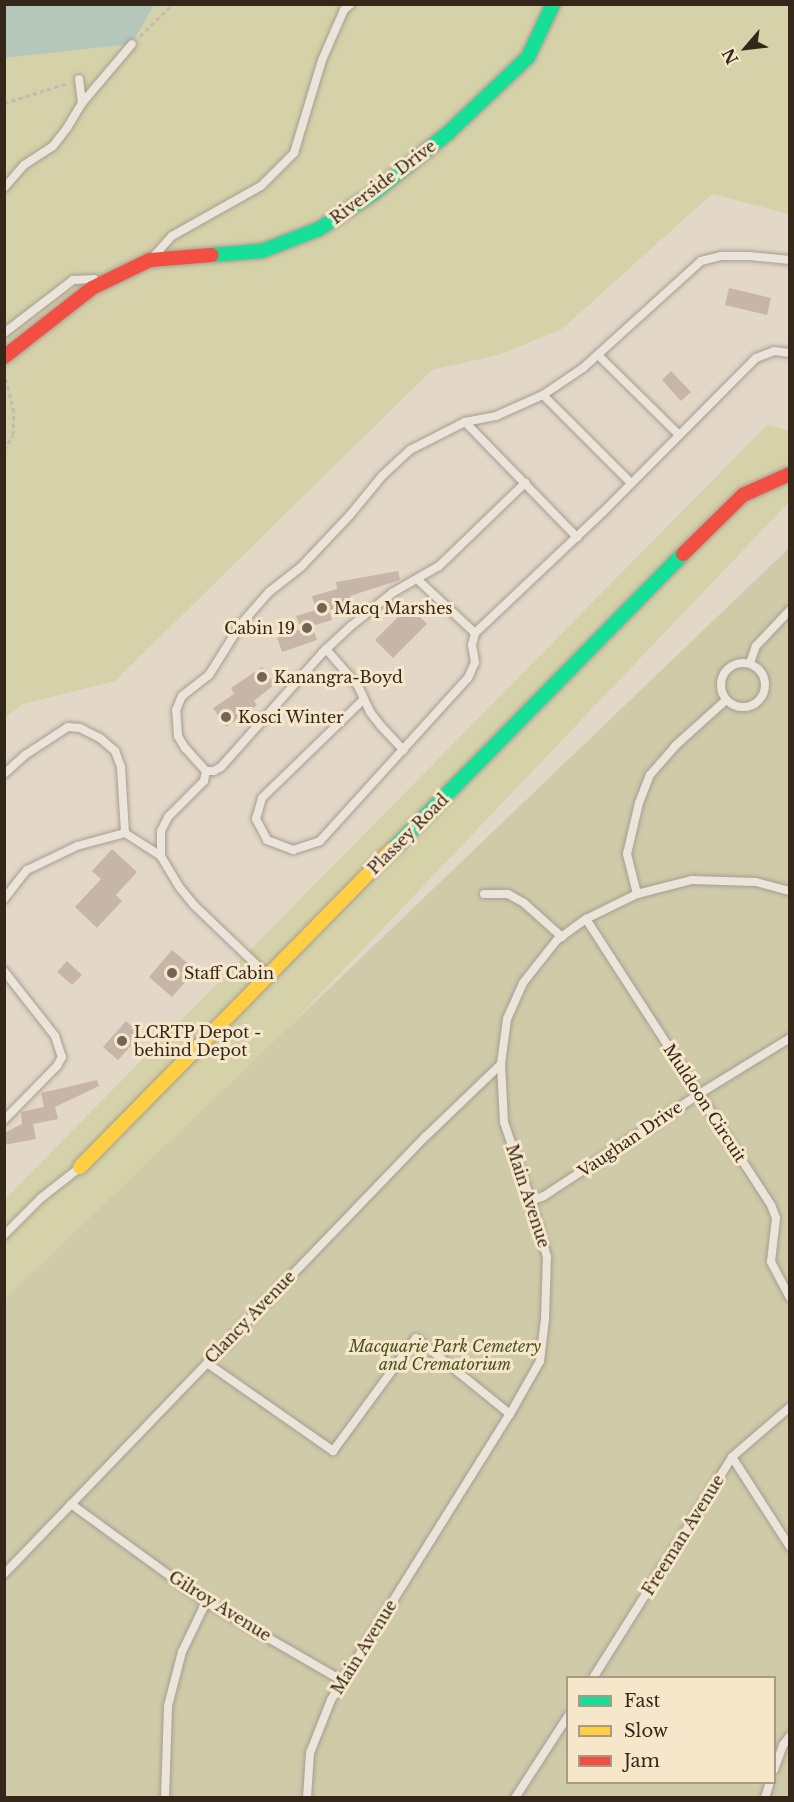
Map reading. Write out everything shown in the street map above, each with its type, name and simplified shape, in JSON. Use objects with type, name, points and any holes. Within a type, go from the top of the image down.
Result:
[{"type":"street","name":"Riverside Drive","points":[[4,357],[92,288],[150,260],[262,251],[319,229],[374,193],[448,133],[528,57],[553,4]]},
{"type":"street","name":"Plassey Road","points":[[80,1167],[715,522],[743,495],[789,474]]},
{"type":"lane","points":[[150,260],[172,236],[261,186],[294,153],[322,60],[344,10],[351,4]]},
{"type":"lane","points":[[4,188],[24,165],[53,146],[82,103],[132,44]]},
{"type":"lane","points":[[79,79],[82,103]]},
{"type":"lane","points":[[161,856],[161,831],[164,824],[168,817],[204,781],[206,771],[178,736],[176,710],[182,696],[209,675],[241,624],[278,583],[301,567],[392,466],[420,443],[465,422],[496,416],[543,396],[598,355],[701,261],[742,256],[789,260]]},
{"type":"lane","points":[[4,333],[73,280],[114,278]]},
{"type":"lane","points":[[364,699],[262,798],[256,819],[267,840],[292,850],[320,841],[468,678],[475,662],[472,645],[475,633],[576,537],[756,358],[774,351],[789,353]]},
{"type":"lane","points":[[598,355],[678,434]]},
{"type":"lane","points":[[543,396],[631,483]]},
{"type":"lane","points":[[465,422],[576,537]]},
{"type":"lane","points":[[206,771],[214,771],[221,767],[326,649],[392,593],[439,566],[525,483]]},
{"type":"lane","points":[[418,580],[475,633]]},
{"type":"lane","points":[[750,663],[756,646],[789,610]]},
{"type":"lane","points":[[326,649],[358,686],[381,726],[403,750]]},
{"type":"lane","points":[[750,663],[760,670],[765,687],[758,702],[748,707],[735,706],[726,700],[721,687],[722,676],[733,664],[750,663]]},
{"type":"lane","points":[[637,894],[627,854],[639,803],[650,775],[676,745],[726,700]]},
{"type":"lane","points":[[4,774],[25,755],[68,727],[80,728],[100,738],[115,751],[121,767],[125,833]]},
{"type":"lane","points":[[4,899],[27,870],[76,846],[125,833],[161,856],[180,888],[200,911],[268,975]]},
{"type":"lane","name":"Main Avenue","points":[[307,1797],[310,1753],[331,1700],[510,1414],[540,1361],[545,1319],[547,1257],[504,1122],[501,1064],[507,1019],[523,983],[562,937],[586,919],[637,894],[692,880],[756,882],[789,891]]},
{"type":"lane","points":[[484,894],[508,894],[524,903],[562,937]]},
{"type":"lane","name":"Muldoon Circuit","points":[[586,919],[771,1205],[776,1218],[771,1262],[789,1297]]},
{"type":"lane","points":[[4,1120],[62,1057],[55,1036],[6,977]]},
{"type":"lane","name":"Vaughan Drive","points":[[531,1201],[544,1196],[789,1038]]},
{"type":"lane","name":"Clancy Avenue","points":[[4,1574],[425,1137],[501,1064]]},
{"type":"lane","name":"Plassey Road","points":[[4,1235],[80,1167]]},
{"type":"lane","points":[[207,1362],[333,1451],[416,1338],[510,1414]]},
{"type":"lane","name":"Freeman Avenue","points":[[594,1676],[732,1457],[789,1407]]},
{"type":"lane","points":[[732,1457],[789,1547]]},
{"type":"lane","name":"Gilroy Avenue","points":[[71,1504],[206,1602],[343,1681]]},
{"type":"lane","points":[[165,1797],[168,1706],[182,1652],[206,1602]]},
{"type":"lane","points":[[515,1797],[566,1718]]},
{"type":"lane","points":[[776,1764],[789,1736]]},
{"type":"path","points":[[132,44],[173,4]]},
{"type":"path","points":[[4,103],[79,79]]},
{"type":"path","points":[[4,376],[14,412],[13,435],[4,450]]},
{"type":"shaded area","points":[[4,5],[154,5],[132,44],[5,58]]},
{"type":"shaded area","points":[[154,5],[789,5],[789,214],[712,194],[562,329],[498,355],[432,370],[115,681],[23,704],[5,718],[5,58],[132,44]]},
{"type":"shaded area","points":[[767,425],[789,430],[789,502],[5,1325],[5,1199]]},
{"type":"green space","name":"Macquarie Park Cemetery and Crematorium","points":[[789,548],[789,1797],[5,1798],[5,1299]]},
{"type":"building","points":[[729,288],[771,298],[767,315],[725,305]]},
{"type":"building","points":[[671,371],[691,392],[681,401],[662,380]]},
{"type":"building","points":[[398,571],[400,580],[350,596],[352,606],[329,610],[332,620],[312,626],[317,640],[282,652],[277,638],[301,629],[296,616],[316,610],[312,596],[337,589],[336,582]]},
{"type":"building","points":[[409,606],[427,624],[393,658],[375,640]]},
{"type":"building","points":[[262,667],[275,684],[254,701],[257,705],[226,727],[213,708],[234,694],[231,688]]},
{"type":"building","points":[[112,849],[137,872],[116,895],[122,901],[97,928],[75,907],[101,879],[92,871]]},
{"type":"building","name":"Staff Cabin","points":[[172,950],[196,970],[172,997],[149,977]]},
{"type":"building","points":[[67,961],[82,975],[72,985],[57,972]]},
{"type":"building","name":"LCRTP Depot - behind Depot","points":[[126,1021],[141,1035],[118,1060],[103,1047]]},
{"type":"building","points":[[97,1080],[99,1086],[55,1107],[58,1119],[33,1124],[36,1139],[4,1145],[4,1133],[22,1124],[21,1112],[44,1107],[41,1093]]},
{"type":"traffic: fast","points":[[212,255],[262,251],[319,229],[374,193],[448,133],[528,57],[553,4]]},
{"type":"traffic: fast","points":[[393,849],[683,554]]},
{"type":"traffic: slow","points":[[80,1167],[393,849]]},
{"type":"traffic: jam","points":[[4,357],[92,288],[150,260],[212,255]]},
{"type":"traffic: jam","points":[[683,554],[743,495],[790,474]]},
{"type":"place","name":"Macq Marshes","points":[[322,608]]},
{"type":"place","name":"Cabin 19","points":[[307,628]]},
{"type":"place","name":"Kanangra-Boyd","points":[[262,677]]},
{"type":"place","name":"Kosci Winter","points":[[226,717]]},
{"type":"place","name":"Staff Cabin","points":[[172,973]]},
{"type":"place","name":"LCRTP Depot - behind Depot","points":[[122,1041]]}]
